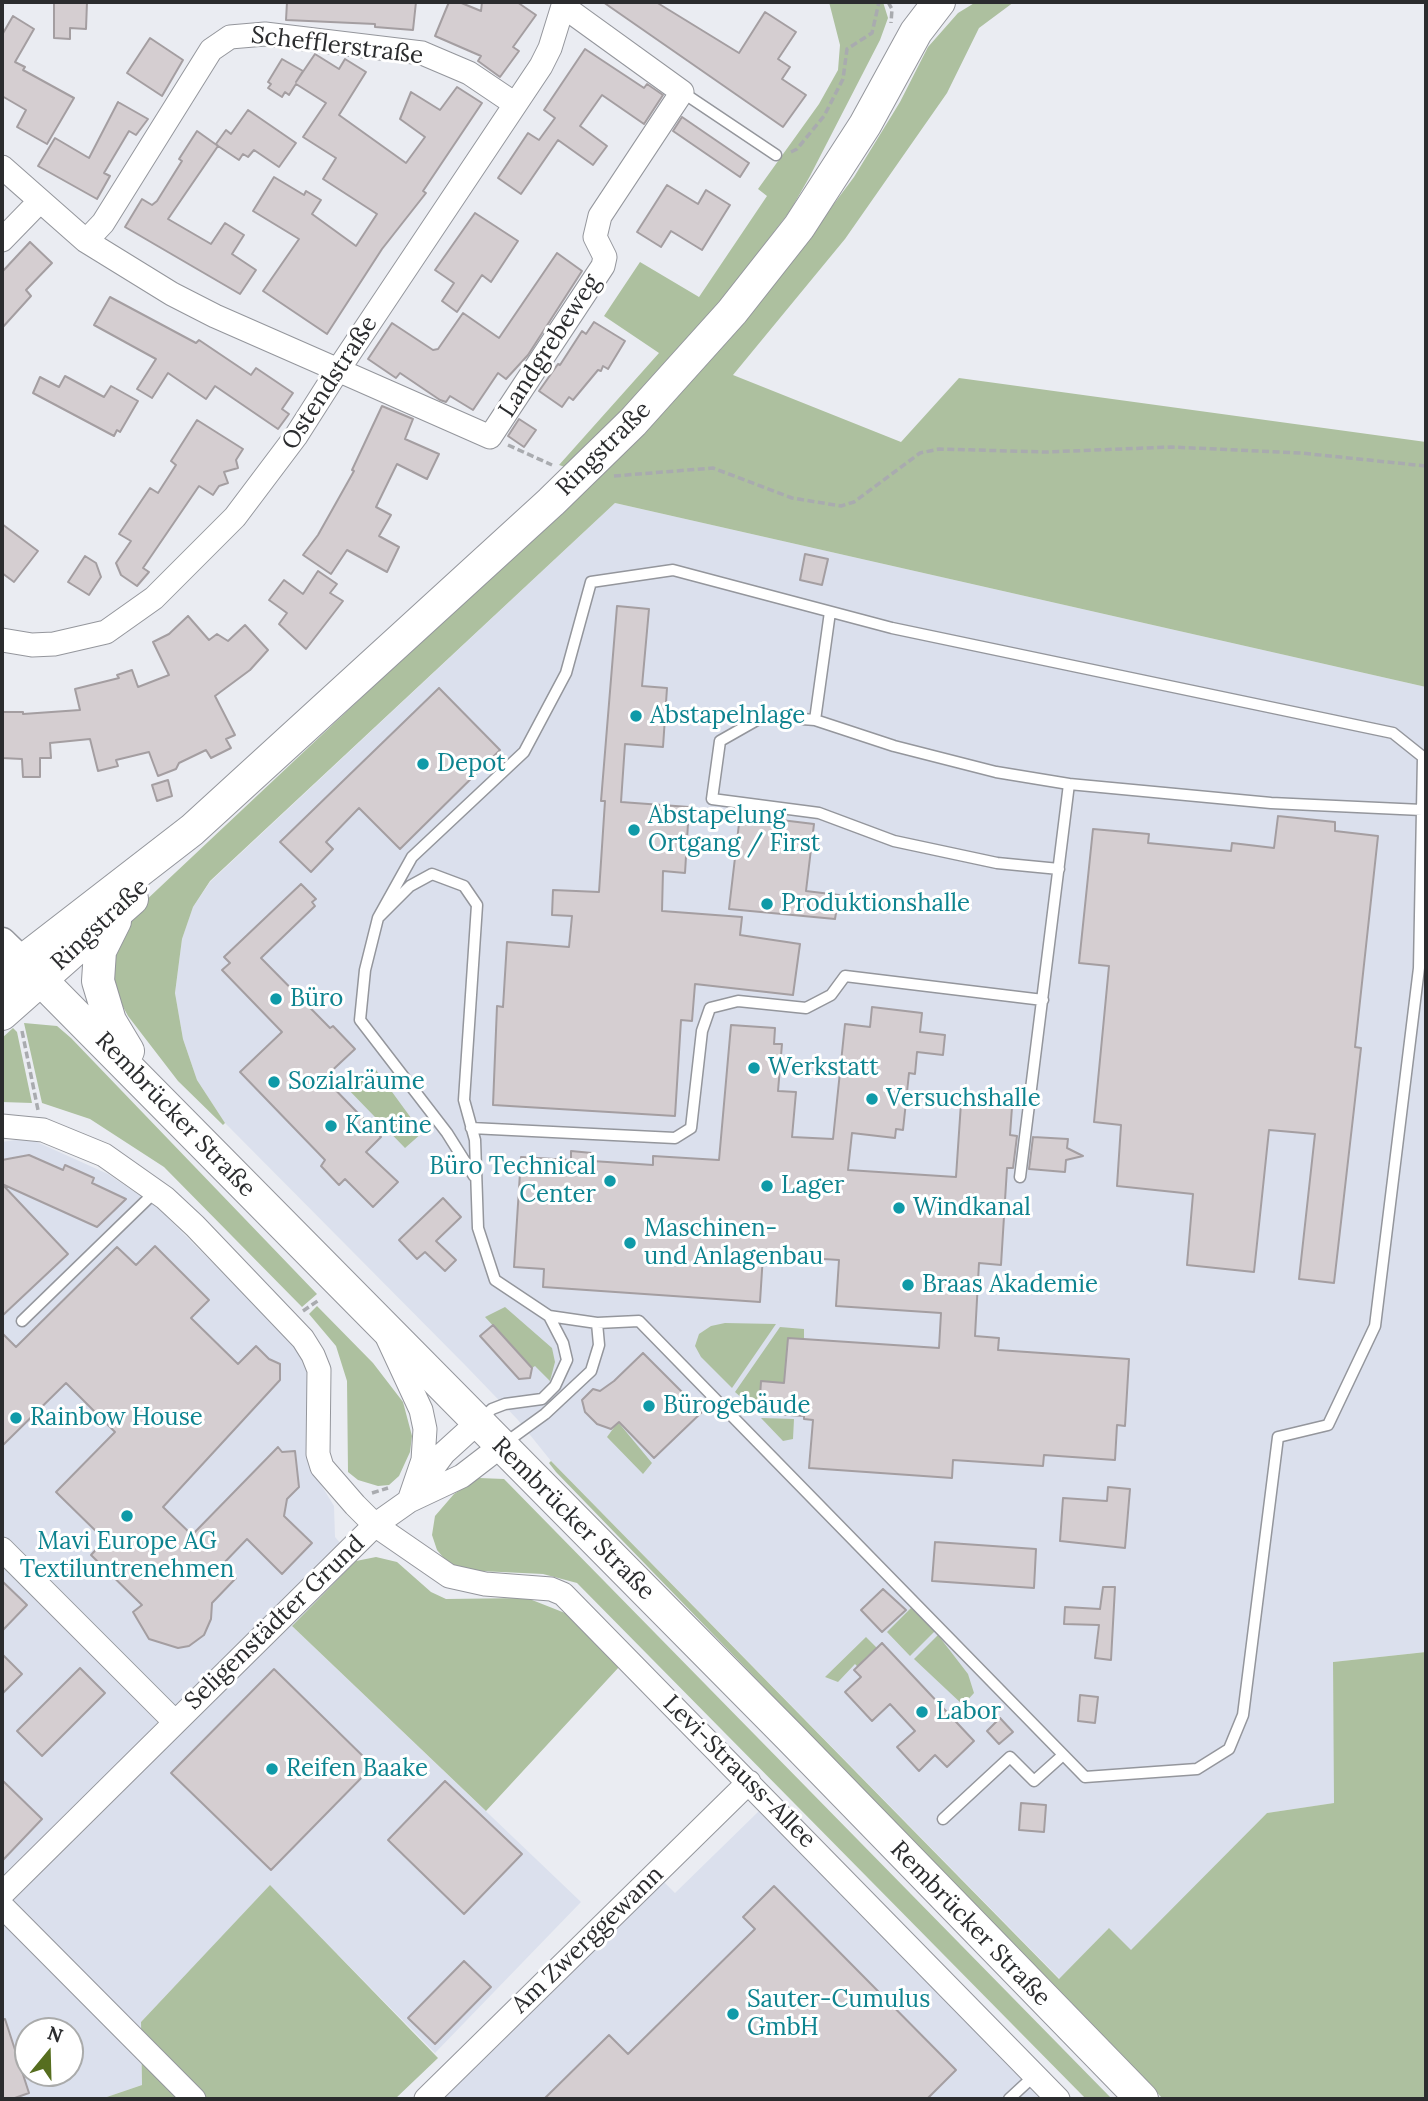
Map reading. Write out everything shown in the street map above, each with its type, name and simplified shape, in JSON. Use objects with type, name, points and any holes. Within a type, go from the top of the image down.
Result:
[{"type":"main road","name":"Ringstraße","points":[[5,1012],[17,965],[192,830],[577,476],[685,367],[774,261],[842,163],[916,32],[938,2]]},
{"type":"main road","name":"Ringstraße","points":[[17,965],[125,907],[192,830]]},
{"type":"main road","points":[[125,907],[107,932],[100,951],[98,981],[110,1021],[160,1099]]},
{"type":"main road","name":"Rembrücker Straße","points":[[17,965],[160,1099],[1142,2099]]},
{"type":"street","name":"Ostendstraße","points":[[2,640],[32,645],[75,640],[106,632],[136,613],[178,576],[250,499],[296,436],[515,104],[550,48],[563,6],[682,92]]},
{"type":"street","name":"Schefflerstraße","points":[[86,241],[103,223],[211,50],[230,37],[265,34],[422,53],[470,73],[515,104]]},
{"type":"street","name":"Landgrebeweg","points":[[490,437],[603,265],[605,257],[595,237],[600,216],[682,92]]},
{"type":"street","points":[[2,167],[38,202],[86,241],[183,299],[490,437]]},
{"type":"street","points":[[2,240],[38,202]]},
{"type":"street","name":"Seligenstädter Grund","points":[[2,1126],[43,1130],[104,1155],[156,1191],[195,1226],[289,1324],[308,1347],[319,1370],[318,1454],[323,1467],[375,1525]]},
{"type":"street","points":[[382,1326],[421,1410],[425,1429],[423,1460],[401,1494]]},
{"type":"street","points":[[401,1494],[477,1423]]},
{"type":"street","name":"Seligenstädter Grund","points":[[2,1894],[375,1525],[401,1494],[462,1476],[501,1446]]},
{"type":"street","name":"Levi-Strauss-Allee","points":[[375,1525],[449,1576],[485,1584],[543,1587],[563,1594],[1058,2099]]},
{"type":"street","name":"Seligenstädter Grund","points":[[2,1549],[174,1721]]},
{"type":"street","name":"Am Zwerggewann","points":[[426,2099],[749,1782]]},
{"type":"street","points":[[2,1906],[194,2099]]},
{"type":"lane","points":[[682,92],[776,155]]},
{"type":"lane","points":[[378,918],[410,886],[432,874],[464,886],[477,905],[464,1100],[471,1128],[478,1228],[495,1280],[549,1316],[597,1323],[639,1321],[1086,1777],[1197,1769],[1229,1749],[1244,1715],[1278,1437],[1328,1425],[1360,1364],[1376,1325],[1419,968],[1423,757],[1392,733],[892,628],[673,570],[592,582],[566,673],[524,752],[412,858],[378,918],[365,970],[360,1020],[474,1171]]},
{"type":"lane","points":[[815,720],[830,612]]},
{"type":"lane","points":[[1059,869],[997,863],[894,841],[819,813],[712,799],[720,741],[764,716],[815,720],[894,746],[996,772],[1069,785],[1271,803],[1422,810]]},
{"type":"lane","points":[[1020,1177],[1069,785]]},
{"type":"lane","points":[[471,1128],[675,1138],[691,1128],[702,1031],[710,1008],[738,1002],[806,1008],[831,995],[845,976],[1043,1000]]},
{"type":"lane","points":[[22,1321],[156,1191]]},
{"type":"lane","points":[[477,1423],[492,1409],[505,1404],[542,1399],[555,1386],[567,1360],[563,1343],[549,1316]]},
{"type":"lane","points":[[501,1446],[545,1414],[591,1371],[599,1345],[597,1323]]},
{"type":"lane","points":[[943,1819],[1010,1757],[1034,1781],[1063,1755]]},
{"type":"lane","points":[[1009,2099],[1035,2075]]},
{"type":"path","points":[[776,155],[784,150],[790,153],[797,149],[824,116],[843,79],[847,49],[872,33],[879,2]]},
{"type":"path","points":[[888,2],[892,9],[891,25]]},
{"type":"path","points":[[490,437],[543,461]]},
{"type":"path","points":[[577,476],[623,476],[713,468],[792,498],[841,506],[854,502],[920,453],[939,449],[1046,452],[1171,447],[1301,453],[1426,466]]},
{"type":"path","points":[[5,1012],[21,1026],[43,1130]]},
{"type":"path","points":[[289,1324],[317,1299],[327,1307]]},
{"type":"path","points":[[355,1505],[377,1489],[401,1494]]},
{"type":"shaded area","points":[[615,503],[1426,687],[1426,1652],[1333,1662],[1335,1803],[1267,1813],[1131,1951],[1108,1929],[1060,1979],[551,1461],[518,1420],[466,1366],[225,1123],[197,1080],[183,1039],[175,993],[182,939],[193,907],[210,882]]},
{"type":"shaded area","points":[[28,1138],[108,1174],[157,1207],[297,1348],[309,1371],[312,1470],[334,1506],[335,1537],[356,1561],[292,1626],[581,1902],[435,2053],[270,1886],[141,2022],[142,2085],[101,2099],[2,2099],[2,1142]]},
{"type":"shaded area","points":[[759,1811],[1046,2099],[443,2099],[663,1881],[675,1893]]},
{"type":"green space","points":[[829,2],[883,2],[888,18],[880,40],[790,211],[718,305],[625,408],[565,467],[559,465],[659,353],[604,316],[640,262],[699,297],[767,196],[758,189],[819,104],[838,70],[840,45]]},
{"type":"green space","points":[[976,2],[1014,2],[979,28],[947,93],[845,239],[733,375],[901,442],[959,378],[1426,442],[1426,687],[615,503],[210,881],[193,907],[182,939],[175,993],[183,1039],[197,1080],[225,1123],[223,1125],[178,1081],[128,1016],[115,992],[111,957],[120,935],[138,914],[142,904],[579,493],[789,264],[854,177],[900,102],[928,47],[958,13]]},
{"type":"green space","points":[[24,1023],[57,1026],[71,1038],[317,1294],[302,1307],[164,1167],[90,1119],[42,1103]]},
{"type":"green space","points":[[13,1028],[17,1032],[32,1103],[2,1102],[2,1038]]},
{"type":"green space","points":[[376,1070],[422,1133],[405,1148],[344,1085],[349,1082],[354,1086]]},
{"type":"green space","points":[[317,1306],[373,1363],[403,1402],[412,1436],[410,1452],[399,1476],[389,1485],[378,1486],[358,1480],[348,1472],[347,1381],[336,1346],[309,1314]]},
{"type":"green space","points":[[505,1307],[552,1348],[555,1362],[550,1381],[535,1366],[532,1368],[485,1317]]},
{"type":"green space","points":[[725,1323],[776,1324],[732,1388],[701,1357],[695,1346],[699,1334],[711,1326]]},
{"type":"green space","points":[[780,1327],[804,1329],[804,1339],[788,1338],[784,1383],[761,1382],[759,1413],[735,1392]]},
{"type":"green space","points":[[761,1418],[794,1419],[793,1439],[783,1441]]},
{"type":"green space","points":[[618,1422],[652,1463],[643,1474],[607,1437]]},
{"type":"green space","points":[[551,1461],[1059,1979],[1109,1928],[1131,1950],[1267,1813],[1334,1803],[1333,1662],[1426,1652],[1424,2099],[1163,2099],[556,1472],[549,1463]]},
{"type":"green space","points":[[479,1478],[504,1479],[1112,2099],[1086,2099],[577,1583],[543,1574],[460,1570],[447,1562],[437,1550],[432,1535],[435,1516],[454,1494]]},
{"type":"green space","points":[[376,1557],[397,1562],[431,1592],[446,1599],[527,1598],[565,1613],[619,1667],[486,1811],[292,1626],[356,1561]]},
{"type":"green space","points":[[911,1608],[935,1631],[910,1656],[887,1632]]},
{"type":"green space","points":[[938,1635],[968,1674],[974,1693],[963,1705],[914,1659]]},
{"type":"green space","points":[[866,1637],[877,1648],[858,1667],[855,1664],[838,1682],[825,1677]]},
{"type":"green space","points":[[270,1885],[438,2058],[395,2099],[101,2099],[142,2085],[141,2022]]},
{"type":"building","points":[[54,2],[87,2],[86,29],[70,28],[70,39],[54,38]]},
{"type":"building","points":[[287,2],[416,2],[413,30],[375,27],[375,24],[286,20]]},
{"type":"building","points":[[449,2],[459,2],[481,11],[482,2],[517,2],[536,15],[513,47],[519,51],[500,77],[478,61],[481,56],[435,36]]},
{"type":"building","points":[[603,2],[656,2],[739,53],[765,12],[796,32],[778,59],[790,67],[782,79],[806,95],[783,127]]},
{"type":"building","points":[[13,16],[34,29],[15,62],[25,67],[23,70],[74,98],[47,144],[17,127],[26,110],[2,96],[2,35]]},
{"type":"building","points":[[150,38],[183,60],[162,96],[127,73]]},
{"type":"building","points":[[585,49],[644,88],[647,84],[663,95],[644,124],[602,95],[580,126],[607,146],[593,165],[558,140],[521,194],[498,178],[528,133],[539,140],[555,118],[544,110]]},
{"type":"building","points":[[315,54],[339,69],[345,59],[366,72],[339,115],[406,163],[425,137],[400,119],[411,92],[440,110],[457,87],[482,103],[423,191],[426,193],[382,249],[327,334],[263,291],[299,239],[253,211],[274,177],[304,195],[306,191],[321,200],[312,214],[356,246],[377,214],[323,179],[336,158],[303,137],[326,103],[296,84],[289,95],[285,92],[282,97],[268,88],[271,84],[268,82],[282,59],[303,71],[296,82]]},
{"type":"building","points":[[118,102],[148,119],[136,135],[129,131],[104,173],[110,176],[97,199],[38,166],[55,138],[89,158]]},
{"type":"building","points":[[248,110],[296,143],[279,167],[254,150],[248,157],[243,154],[239,160],[216,144],[226,130],[231,134]]},
{"type":"building","points":[[682,117],[749,163],[740,177],[673,131]]},
{"type":"building","points":[[197,131],[218,146],[168,219],[211,244],[225,223],[244,235],[232,254],[256,270],[240,294],[125,227],[142,199],[152,205],[157,201]]},
{"type":"building","points":[[667,185],[698,204],[706,190],[730,205],[702,250],[671,231],[661,247],[637,232]]},
{"type":"building","points":[[475,213],[518,241],[491,282],[482,275],[457,312],[442,301],[454,283],[435,270]]},
{"type":"building","points":[[30,242],[52,263],[26,290],[31,296],[2,328],[2,272]]},
{"type":"building","points":[[557,253],[582,271],[528,355],[506,379],[498,373],[473,410],[450,396],[446,402],[440,400],[400,373],[396,378],[368,359],[392,323],[433,350],[438,349],[463,313],[499,338]]},
{"type":"building","points":[[110,297],[196,343],[199,340],[251,375],[256,368],[293,393],[282,409],[289,414],[278,429],[215,386],[206,399],[168,373],[152,398],[137,389],[156,359],[94,325]]},
{"type":"building","points":[[594,322],[625,341],[608,369],[603,366],[601,371],[598,370],[573,400],[569,397],[562,407],[539,391],[582,331],[586,334]]},
{"type":"building","points":[[65,376],[104,397],[111,386],[138,401],[120,432],[117,430],[114,436],[33,393],[40,377],[59,387]]},
{"type":"building","points":[[382,406],[413,419],[405,439],[439,454],[427,479],[397,464],[376,507],[391,515],[379,536],[399,547],[387,572],[347,550],[331,574],[303,555],[318,535],[354,471],[352,470]]},
{"type":"building","points":[[519,419],[536,430],[524,447],[508,436]]},
{"type":"building","points":[[197,420],[243,449],[236,460],[238,468],[224,472],[228,483],[219,486],[213,495],[199,486],[143,568],[149,572],[137,586],[121,575],[116,563],[131,541],[119,534],[150,488],[158,493],[176,465],[171,461]]},
{"type":"building","points":[[2,524],[38,551],[14,582],[2,573]]},
{"type":"building","points":[[805,554],[828,559],[822,585],[800,580]]},
{"type":"building","points":[[85,556],[96,563],[101,577],[89,595],[68,582]]},
{"type":"building","points":[[318,571],[337,584],[330,593],[343,601],[306,649],[279,624],[287,613],[269,600],[284,580],[303,594]]},
{"type":"building","points":[[617,606],[649,609],[642,686],[667,688],[663,747],[625,744],[621,802],[689,807],[685,873],[663,871],[662,911],[742,917],[740,935],[800,944],[793,995],[695,984],[692,1021],[681,1020],[675,1116],[493,1105],[497,1006],[503,1007],[507,942],[569,947],[572,916],[552,915],[553,890],[599,892],[605,801],[601,801]]},
{"type":"building","points":[[188,616],[209,640],[217,634],[228,641],[245,625],[268,650],[250,670],[215,696],[235,735],[226,739],[231,748],[211,758],[206,750],[179,763],[176,769],[158,776],[149,752],[116,760],[118,766],[98,771],[90,739],[50,743],[51,758],[40,758],[40,777],[23,777],[22,759],[2,758],[2,712],[23,714],[80,710],[75,689],[119,678],[117,675],[132,670],[138,687],[169,675],[153,642],[169,634]]},
{"type":"building","name":"Depot","points":[[439,688],[500,750],[400,849],[359,808],[326,842],[333,849],[311,872],[280,842]]},
{"type":"building","points":[[168,780],[172,796],[157,801],[152,785]]},
{"type":"building","points":[[740,815],[814,824],[806,891],[839,895],[835,919],[729,909]]},
{"type":"building","points":[[1278,816],[1335,822],[1335,831],[1378,836],[1355,1047],[1361,1048],[1334,1283],[1299,1279],[1315,1134],[1269,1130],[1254,1272],[1187,1265],[1193,1194],[1117,1186],[1121,1125],[1094,1122],[1109,966],[1079,963],[1093,829],[1149,834],[1148,843],[1231,851],[1232,843],[1274,848]]},
{"type":"building","points":[[301,884],[316,899],[312,902],[315,906],[261,958],[330,1028],[333,1026],[355,1049],[324,1078],[381,1137],[366,1152],[398,1182],[373,1207],[345,1179],[339,1185],[321,1166],[325,1160],[240,1072],[282,1032],[222,970],[230,963],[224,957]]},
{"type":"building","points":[[872,1007],[922,1013],[920,1032],[945,1035],[943,1055],[917,1052],[915,1074],[909,1073],[903,1130],[896,1129],[895,1138],[852,1133],[848,1170],[956,1177],[961,1103],[1012,1107],[1010,1135],[1017,1136],[1013,1168],[1007,1168],[1001,1265],[979,1263],[975,1336],[999,1338],[998,1350],[1129,1359],[1125,1426],[1117,1425],[1115,1460],[1044,1455],[1043,1466],[953,1460],[952,1478],[809,1468],[813,1420],[804,1419],[804,1416],[759,1413],[761,1381],[784,1383],[788,1338],[939,1348],[941,1313],[836,1306],[839,1260],[763,1255],[760,1302],[543,1287],[544,1269],[514,1267],[521,1157],[571,1160],[571,1151],[592,1153],[592,1161],[653,1165],[653,1156],[719,1160],[731,1025],[775,1028],[774,1044],[782,1044],[778,1091],[796,1092],[792,1137],[833,1139],[845,1024],[870,1027]]},
{"type":"building","points":[[1033,1137],[1068,1139],[1067,1148],[1083,1156],[1066,1160],[1065,1172],[1029,1169]]},
{"type":"building","points":[[29,1155],[63,1170],[65,1165],[94,1178],[92,1183],[126,1199],[97,1227],[2,1184],[2,1160]]},
{"type":"building","points":[[2,1184],[68,1254],[2,1316]]},
{"type":"building","points":[[443,1198],[461,1217],[436,1241],[456,1260],[445,1271],[425,1252],[417,1259],[399,1240]]},
{"type":"building","points":[[155,1246],[209,1300],[191,1318],[238,1364],[256,1346],[269,1359],[280,1364],[280,1380],[163,1507],[192,1535],[278,1447],[282,1452],[295,1451],[299,1487],[287,1499],[284,1516],[312,1543],[282,1574],[247,1539],[222,1565],[236,1578],[212,1603],[211,1619],[204,1635],[189,1646],[178,1648],[149,1639],[133,1612],[142,1605],[91,1555],[105,1540],[56,1492],[115,1432],[66,1383],[2,1446],[2,1333],[16,1347],[117,1247],[136,1265]]},
{"type":"building","points":[[493,1325],[532,1368],[530,1378],[519,1379],[480,1336]]},
{"type":"building","name":"Bürogebäude","points":[[643,1353],[702,1412],[654,1458],[619,1422],[611,1429],[597,1424],[585,1412],[582,1400],[593,1389],[600,1391],[614,1381]]},
{"type":"building","points":[[1108,1487],[1130,1489],[1125,1548],[1060,1541],[1063,1498],[1107,1501]]},
{"type":"building","points":[[935,1542],[1036,1549],[1034,1588],[932,1581]]},
{"type":"building","points":[[2,1581],[27,1605],[2,1631]]},
{"type":"building","points":[[1103,1587],[1115,1587],[1111,1660],[1095,1658],[1099,1625],[1064,1624],[1065,1607],[1100,1609]]},
{"type":"building","points":[[883,1589],[906,1610],[882,1632],[861,1610]]},
{"type":"building","name":"Labor","points":[[882,1643],[974,1741],[947,1767],[935,1755],[919,1771],[897,1747],[915,1731],[890,1704],[872,1721],[845,1692],[861,1677],[854,1670]]},
{"type":"building","points":[[2,1654],[22,1674],[2,1694]]},
{"type":"building","points":[[80,1668],[105,1693],[42,1756],[17,1731]]},
{"type":"building","name":"Reifen Baake","points":[[274,1669],[373,1766],[271,1870],[171,1773]]},
{"type":"building","points":[[1080,1695],[1098,1697],[1095,1723],[1078,1721]]},
{"type":"building","points":[[1000,1718],[1013,1732],[999,1744],[987,1731]]},
{"type":"building","points":[[2,1780],[42,1819],[2,1861]]},
{"type":"building","points":[[445,1781],[522,1854],[464,1914],[388,1840]]},
{"type":"building","points":[[1021,1803],[1046,1805],[1044,1832],[1019,1830]]},
{"type":"building","name":"Sauter-Cumulus GmbH","points":[[774,1886],[956,2070],[927,2099],[544,2099],[609,2035],[628,2054],[755,1929],[743,1917]]},
{"type":"building","points":[[464,1961],[491,1987],[435,2044],[408,2018]]},
{"type":"building","points":[[5,2019],[14,2047],[14,2087],[27,2087],[29,2093],[12,2099],[2,2099],[2,2020]]},
{"type":"place","name":"Abstapelnlage","points":[[636,716]]},
{"type":"place","name":"Depot","points":[[423,764]]},
{"type":"place","name":"Abstapelung Ortgang / First","points":[[634,830]]},
{"type":"place","name":"Produktionshalle","points":[[767,904]]},
{"type":"place","name":"Büro","points":[[276,999]]},
{"type":"place","name":"Werkstatt","points":[[754,1068]]},
{"type":"place","name":"Sozialräume","points":[[274,1082]]},
{"type":"place","name":"Versuchshalle","points":[[872,1099]]},
{"type":"place","name":"Kantine","points":[[331,1126]]},
{"type":"place","name":"Büro Technical Center","points":[[610,1181]]},
{"type":"place","name":"Lager","points":[[767,1186]]},
{"type":"place","name":"Windkanal","points":[[899,1208]]},
{"type":"place","name":"Maschinen- und Anlagenbau","points":[[630,1243]]},
{"type":"place","name":"Braas Akademie","points":[[908,1285]]},
{"type":"place","name":"Bürogebäude","points":[[649,1406]]},
{"type":"place","name":"Rainbow House","points":[[16,1418]]},
{"type":"place","name":"Mavi Europe AG Textiluntrenehmen","points":[[127,1516]]},
{"type":"place","name":"Labor","points":[[922,1712]]},
{"type":"place","name":"Reifen Baake","points":[[272,1769]]},
{"type":"place","name":"Sauter-Cumulus GmbH","points":[[733,2014]]}]
